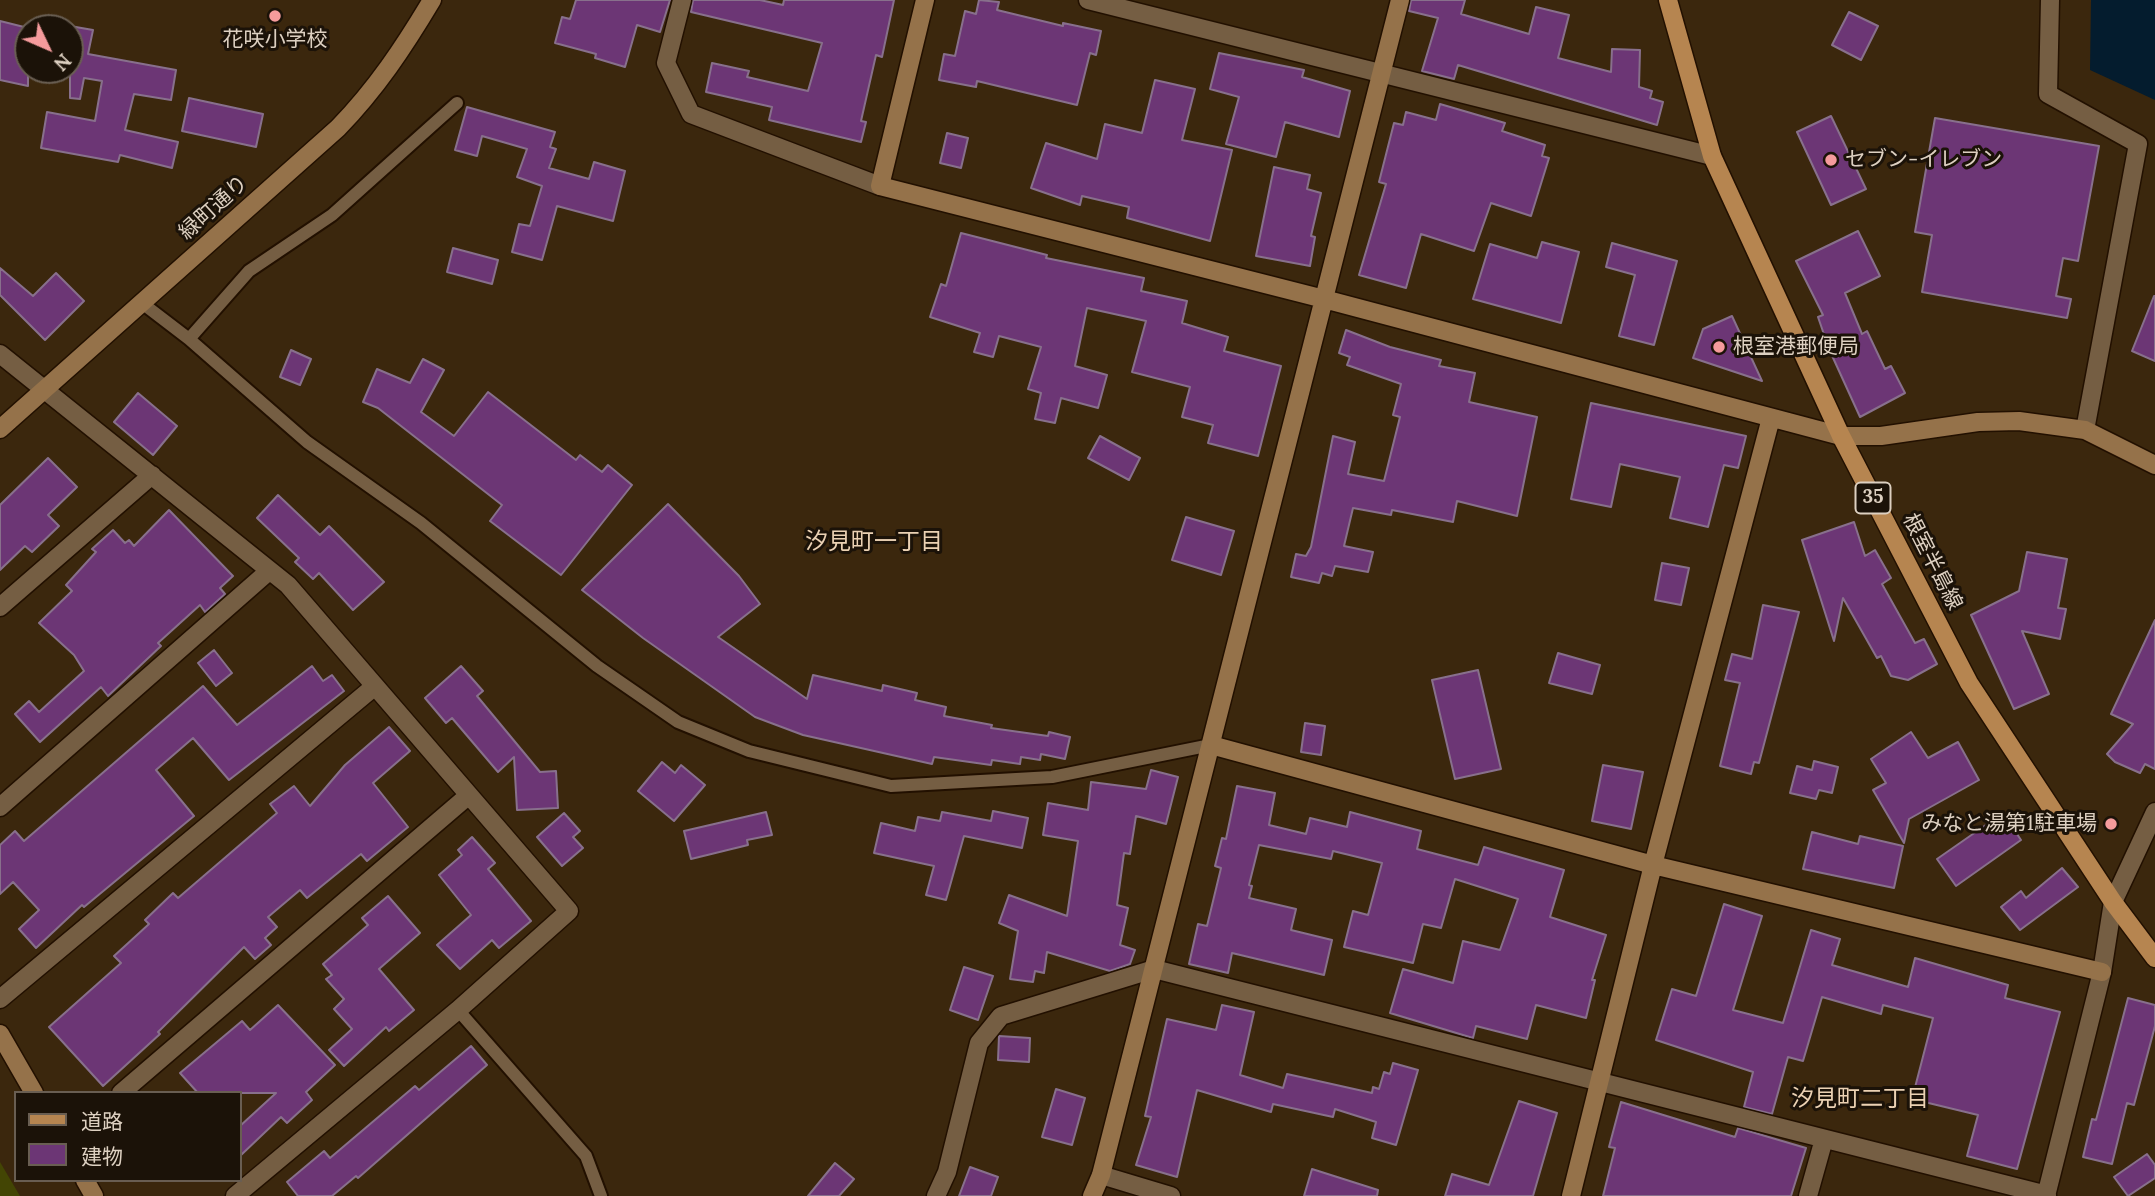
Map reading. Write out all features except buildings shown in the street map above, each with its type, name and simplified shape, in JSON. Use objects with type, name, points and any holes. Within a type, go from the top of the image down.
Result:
[{"type":"main road","name":"根室半島線","points":[[1668,0],[1712,156],[1841,436],[1969,683],[2113,902],[2155,958]]},
{"type":"street","name":"緑町通り","points":[[0,429],[347,120],[398,58],[432,0]]},
{"type":"street","points":[[682,0],[666,63],[691,114],[880,186],[1726,403],[1841,436],[1881,436],[1978,422],[2019,421],[2085,430],[2155,465]]},
{"type":"street","points":[[880,186],[925,0]]},
{"type":"street","points":[[1088,0],[1382,76],[1712,156]]},
{"type":"street","points":[[1092,1196],[1101,1175],[1400,0]]},
{"type":"street","points":[[2050,0],[2048,94],[2138,144],[2085,430]]},
{"type":"street","points":[[0,354],[288,585],[569,911],[457,1010],[235,1196]]},
{"type":"street","points":[[1572,1196],[1653,865],[1771,418]]},
{"type":"street","points":[[0,607],[152,475]]},
{"type":"street","points":[[0,807],[269,571]]},
{"type":"street","points":[[0,999],[374,685]]},
{"type":"street","points":[[1211,745],[1653,865],[2102,972]]},
{"type":"street","points":[[123,1091],[469,795]]},
{"type":"street","points":[[936,1196],[947,1172],[979,1043],[1001,1016],[1154,969],[2046,1195],[2102,972],[2113,902],[2155,813]]},
{"type":"street","points":[[0,1034],[33,1091]]},
{"type":"street","points":[[1808,1196],[1824,1139]]},
{"type":"street","points":[[1101,1175],[1171,1196]]},
{"type":"lane","points":[[189,339],[249,271],[332,215],[457,103]]},
{"type":"lane","points":[[142,303],[189,339],[307,442],[421,523],[597,666],[677,722],[749,751],[891,786],[1052,777],[1211,745]]},
{"type":"lane","points":[[457,1010],[586,1156],[601,1196]]},
{"type":"shaded area","points":[[0,1162],[20,1196],[0,1196]]},
{"type":"water","points":[[2091,0],[2155,0],[2155,100],[2090,70]]},
{"type":"place","name":"花咲小学校","points":[[275,16]]},
{"type":"place","name":"セブン-イレブン","points":[[1831,160]]},
{"type":"place","name":"根室港郵便局","points":[[1719,347]]},
{"type":"place","name":"みなと湯第1駐車場","points":[[2111,824]]},
{"type":"district","name":"汐見町一丁目","points":[[874,542]]},
{"type":"district","name":"汐見町二丁目","points":[[1860,1099]]}]
